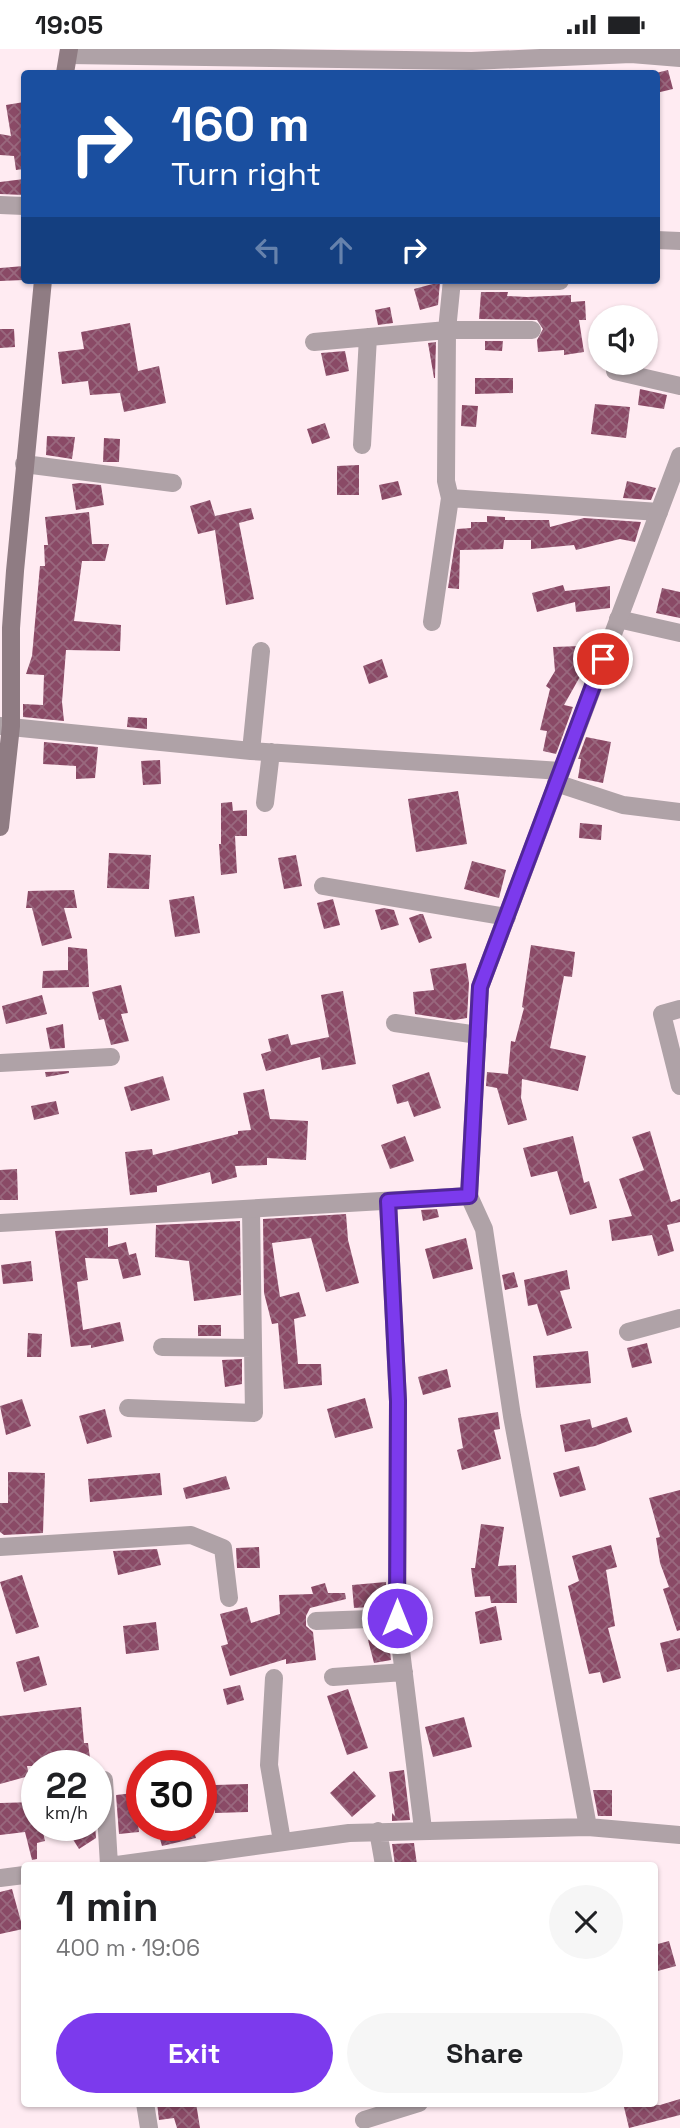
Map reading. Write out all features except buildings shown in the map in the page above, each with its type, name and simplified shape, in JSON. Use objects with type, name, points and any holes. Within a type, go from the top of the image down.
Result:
[{"type":"main road","points":[[66,70],[69,52]]},
{"type":"main road","points":[[0,827],[11,628],[8,569],[24,464],[43,284]]},
{"type":"street","points":[[69,52],[176,59],[427,54],[472,67],[494,54],[631,52],[680,58]]},
{"type":"street","points":[[0,205],[21,206]]},
{"type":"street","points":[[660,240],[680,241]]},
{"type":"street","points":[[432,621],[450,498],[446,481],[447,330],[452,284]]},
{"type":"street","points":[[314,342],[447,330],[532,330]]},
{"type":"street","points":[[362,445],[368,337]]},
{"type":"street","points":[[632,375],[680,386]]},
{"type":"street","points":[[588,1827],[512,1416],[484,1229],[469,1196],[480,987],[680,456]]},
{"type":"street","points":[[24,464],[173,483]]},
{"type":"street","points":[[450,498],[659,512]]},
{"type":"street","points":[[618,619],[680,633]]},
{"type":"street","points":[[251,751],[261,651]]},
{"type":"street","points":[[6,726],[251,751],[558,777],[623,805],[680,812]]},
{"type":"street","points":[[265,803],[271,752]]},
{"type":"street","points":[[323,886],[506,917]]},
{"type":"street","points":[[680,1009],[662,1014],[680,1086]]},
{"type":"street","points":[[395,1023],[478,1035]]},
{"type":"street","points":[[0,1063],[111,1057]]},
{"type":"street","points":[[0,1223],[469,1196]]},
{"type":"street","points":[[388,1201],[398,1401],[397,1618],[423,1829]]},
{"type":"street","points":[[128,1408],[254,1413],[251,1209]]},
{"type":"street","points":[[628,1332],[680,1318]]},
{"type":"street","points":[[162,1347],[253,1348]]},
{"type":"street","points":[[0,1547],[191,1535],[223,1548],[229,1598]]},
{"type":"street","points":[[316,1622],[397,1618]]},
{"type":"street","points":[[333,1677],[404,1672]]},
{"type":"street","points":[[274,1678],[269,1765],[282,1841]]},
{"type":"street","points":[[138,1862],[282,1841],[378,1831],[588,1827],[680,1835]]},
{"type":"street","points":[[378,1831],[383,1862]]},
{"type":"street","points":[[108,1841],[109,1862]]},
{"type":"street","points":[[0,1878],[21,1875]]},
{"type":"street","points":[[146,2107],[149,2128]]},
{"type":"street","points":[[364,2120],[406,2107]]},
{"type":"route","points":[[397,1618],[398,1401],[388,1201],[469,1196],[480,987],[603,659]]}]
